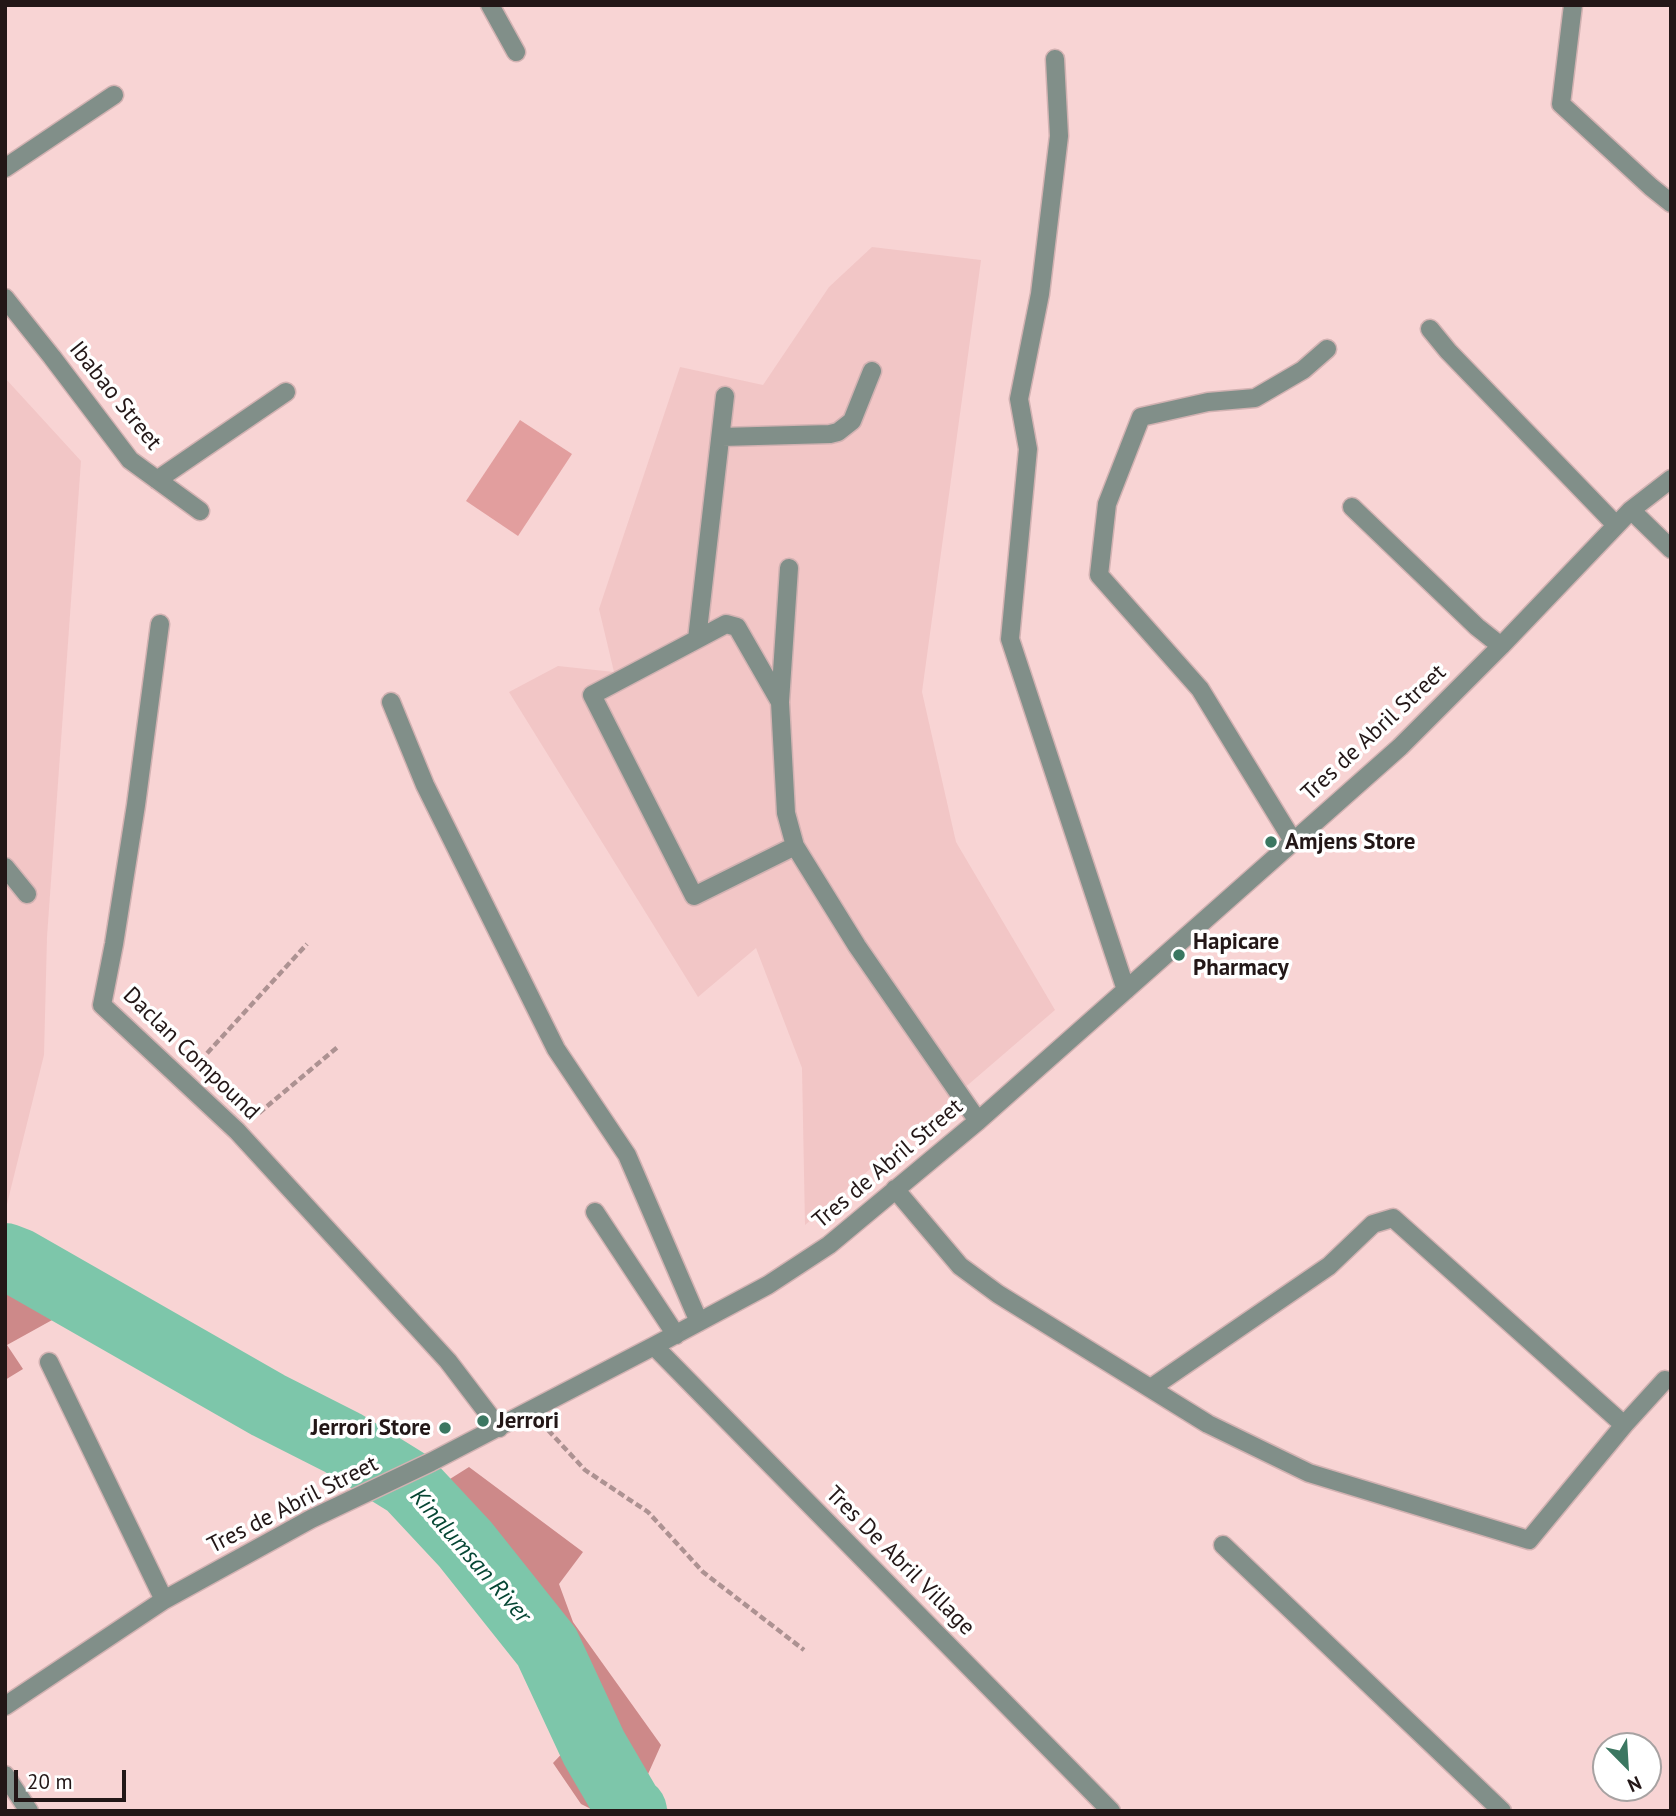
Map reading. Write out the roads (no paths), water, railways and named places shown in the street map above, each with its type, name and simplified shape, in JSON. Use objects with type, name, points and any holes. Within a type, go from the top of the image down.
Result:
[{"type":"street","points":[[490,5],[516,52]]},
{"type":"street","points":[[1573,5],[1561,104],[1671,203]]},
{"type":"street","points":[[1055,59],[1059,136],[1040,293],[1019,399],[1028,449],[1010,639],[1126,990]]},
{"type":"street","points":[[5,168],[114,95]]},
{"type":"street","name":"Ibabao Street","points":[[5,298],[130,460],[200,511]]},
{"type":"street","points":[[1430,329],[1616,525]]},
{"type":"street","points":[[1293,841],[1200,689],[1099,575],[1107,504],[1141,417],[1208,402],[1255,398],[1303,370],[1327,349]]},
{"type":"street","points":[[722,437],[838,432],[852,421],[872,371]]},
{"type":"street","points":[[156,480],[286,392]]},
{"type":"street","points":[[697,639],[725,397]]},
{"type":"street","name":"Tres de Abril Street","points":[[5,1706],[164,1600],[311,1519],[499,1428],[676,1335],[768,1285],[829,1245],[978,1121],[1400,747],[1631,510],[1671,478]]},
{"type":"street","points":[[1352,507],[1501,646]]},
{"type":"street","points":[[1631,510],[1671,549]]},
{"type":"street","points":[[789,568],[780,702],[786,813],[796,846],[857,946],[978,1121]]},
{"type":"street","name":"Daclan Compound","points":[[159,624],[136,804],[102,1005],[237,1131],[448,1361],[499,1428]]},
{"type":"street","points":[[780,702],[737,627],[726,624],[592,695],[694,896],[796,846]]},
{"type":"street","points":[[391,702],[425,785],[556,1049],[626,1154],[699,1322]]},
{"type":"street","points":[[5,867],[27,894]]},
{"type":"street","points":[[895,1189],[960,1266],[998,1294],[1208,1424],[1309,1473],[1529,1540],[1624,1424],[1665,1380]]},
{"type":"street","points":[[594,1212],[676,1335]]},
{"type":"street","points":[[1151,1388],[1329,1266],[1373,1224],[1393,1218],[1624,1424]]},
{"type":"street","name":"Tres De Abril Village","points":[[654,1346],[1111,1811]]},
{"type":"street","points":[[50,1362],[164,1600]]},
{"type":"street","points":[[1223,1545],[1502,1811]]},
{"type":"street","points":[[5,1775],[29,1811]]},
{"type":"waterway","name":"Kinalumsan River","points":[[5,1257],[268,1405],[343,1443],[409,1484],[465,1544],[547,1647],[594,1748],[633,1811]]},
{"type":"place","name":"Amjens Store","points":[[1271,842]]},
{"type":"place","name":"Hapicare Pharmacy","points":[[1179,955]]},
{"type":"place","name":"Jerrori","points":[[483,1421]]},
{"type":"place","name":"Jerrori Store","points":[[445,1428]]}]
